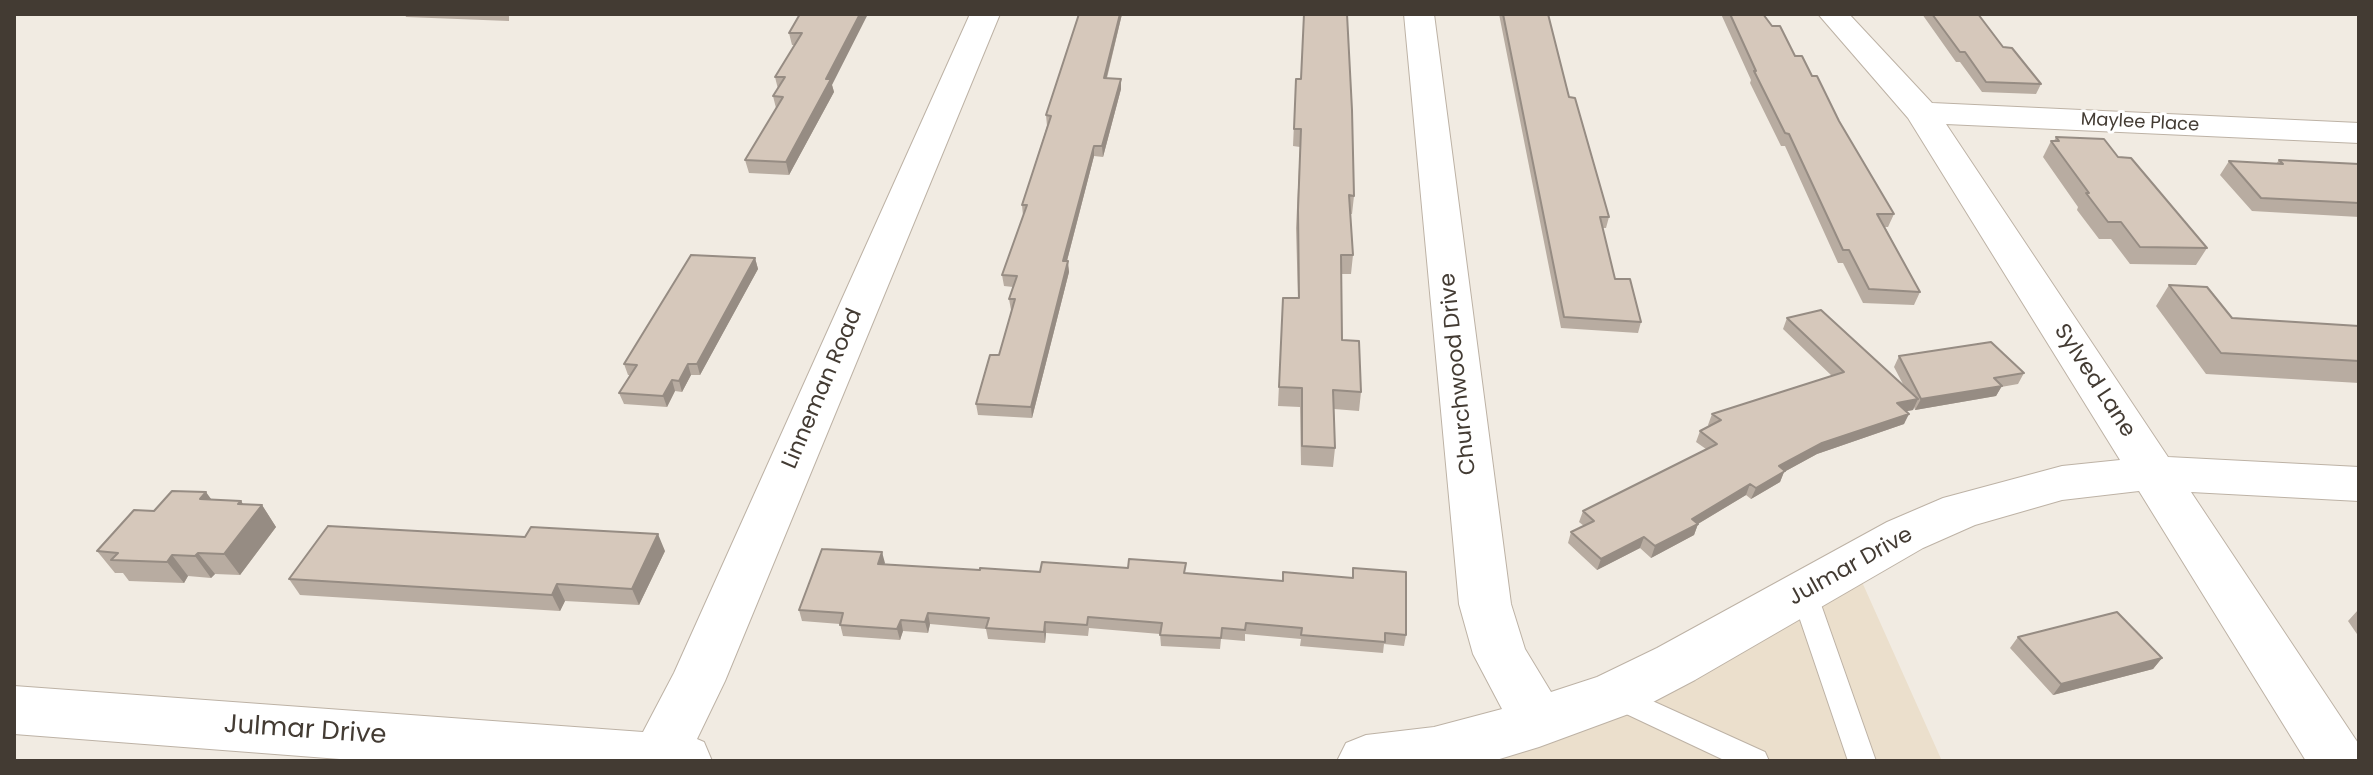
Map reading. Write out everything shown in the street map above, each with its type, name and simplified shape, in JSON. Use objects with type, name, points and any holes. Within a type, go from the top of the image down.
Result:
[{"type":"street","name":"Linneman Road","points":[[669,760],[698,681],[985,14]]},
{"type":"street","name":"Churchwood Drive","points":[[1419,14],[1485,604],[1500,654],[1539,723]]},
{"type":"street","name":"Sylved Lane","points":[[1833,14],[1922,113],[2338,761]]},
{"type":"street","name":"Maylee Place","points":[[1922,113],[2359,133]]},
{"type":"street","name":"Julmar Drive","points":[[1366,761],[1434,752],[1539,723],[1614,695],[1905,535],[1960,511],[2062,483],[2152,473],[2359,484]]},
{"type":"street","name":"Julmar Drive","points":[[14,710],[669,760]]},
{"type":"lane","points":[[1804,593],[1862,761]]},
{"type":"lane","points":[[1614,695],[1755,761]]},
{"type":"shaded area","points":[[1854,564],[1942,761],[1366,761],[1434,752]]},
{"type":"building","points":[[800,14],[860,14],[826,79],[831,79],[786,162],[745,160],[783,97],[773,96],[785,77],[775,77],[802,33],[789,33]]},
{"type":"building","points":[[1079,14],[1120,14],[1104,78],[1121,79],[1102,146],[1094,146],[1063,261],[1068,261],[1031,407],[976,404],[990,355],[999,355],[1015,299],[1009,299],[1017,276],[1002,275],[1027,205],[1022,205],[1051,116],[1046,115]]},
{"type":"building","points":[[1304,14],[1347,14],[1354,196],[1349,195],[1353,255],[1341,255],[1342,340],[1359,341],[1361,392],[1333,390],[1335,448],[1302,446],[1302,388],[1279,387],[1283,298],[1299,298],[1301,129],[1294,129],[1296,79],[1301,79]]},
{"type":"building","points":[[1503,14],[1548,14],[1569,97],[1575,98],[1609,217],[1600,217],[1615,279],[1630,279],[1641,322],[1564,317]]},
{"type":"building","points":[[1730,14],[1763,14],[1772,26],[1780,26],[1795,56],[1802,56],[1812,76],[1817,76],[1839,121],[1894,214],[1877,214],[1920,292],[1869,289],[1849,250],[1843,250],[1789,134],[1785,133],[1754,71]]},
{"type":"building","points":[[1932,14],[1978,14],[2003,47],[2012,48],[2041,84],[1986,82]]},
{"type":"building","points":[[2056,137],[2104,139],[2118,157],[2131,158],[2207,248],[2140,247],[2121,222],[2108,222],[2051,141],[2059,141]]},
{"type":"building","points":[[2279,160],[2359,164],[2359,203],[2261,198],[2229,161],[2283,164]]},
{"type":"building","points":[[691,255],[755,258],[697,364],[688,364],[679,381],[672,380],[663,396],[619,393],[637,365],[624,364]]},
{"type":"building","points":[[2169,285],[2207,287],[2232,318],[2359,326],[2359,361],[2221,353]]},
{"type":"building","points":[[1821,310],[1918,399],[1897,403],[1909,414],[1822,443],[1779,466],[1785,471],[1756,488],[1750,484],[1692,519],[1698,524],[1655,546],[1644,537],[1601,559],[1571,532],[1594,521],[1583,511],[1717,444],[1700,431],[1721,420],[1712,414],[1844,372],[1787,318]]},
{"type":"building","points":[[1991,342],[2024,373],[1994,378],[2002,386],[1921,399],[1899,356]]},
{"type":"building","points":[[172,491],[206,492],[200,499],[262,505],[224,554],[172,555],[167,562],[111,560],[118,553],[97,551],[134,510],[154,511]]},
{"type":"building","points":[[328,526],[525,537],[531,527],[658,534],[632,589],[557,584],[552,595],[289,579]]},
{"type":"building","points":[[822,549],[882,552],[878,564],[980,570],[1040,572],[1042,562],[1128,568],[1129,559],[1186,563],[1184,573],[1283,581],[1283,572],[1353,578],[1353,568],[1406,572],[1406,635],[1385,633],[1385,642],[1301,635],[1302,628],[1246,623],[1245,630],[1222,628],[1221,638],[1160,635],[1162,623],[1088,617],[1087,625],[1045,622],[1044,632],[986,628],[989,618],[928,613],[925,622],[901,620],[897,629],[840,625],[843,613],[799,610]]},
{"type":"building","points":[[2117,612],[2162,658],[2061,684],[2018,637]]}]
